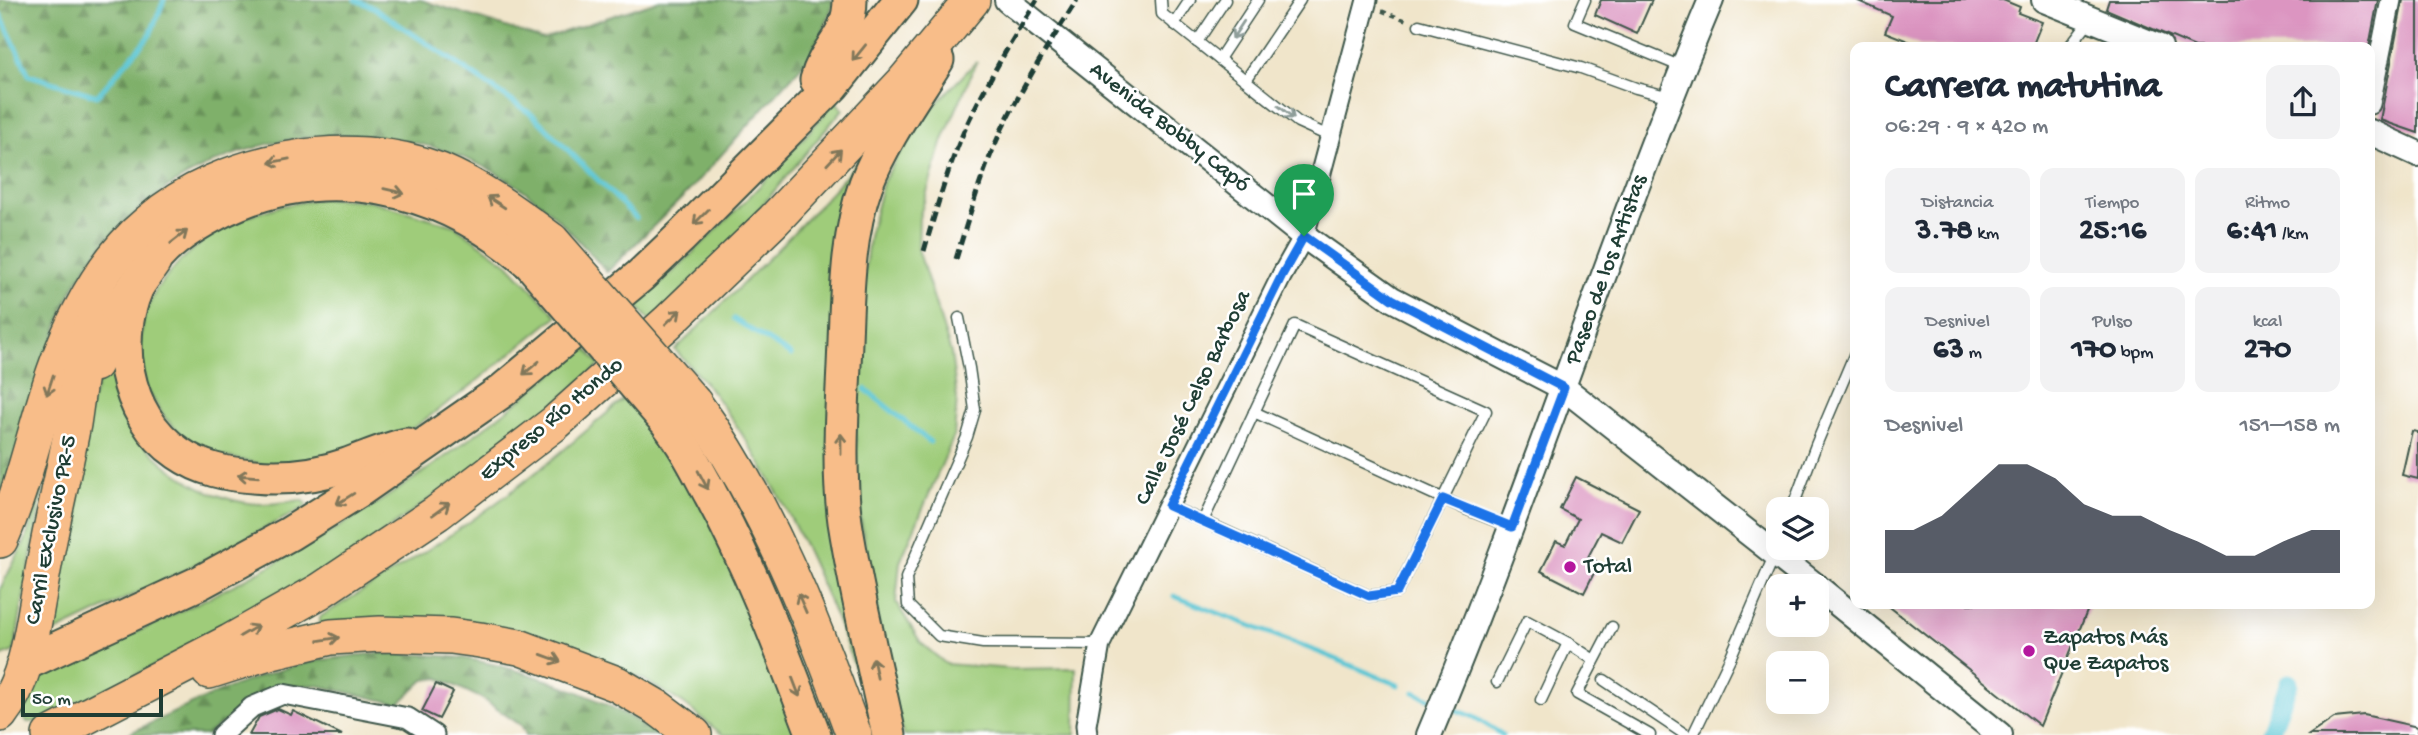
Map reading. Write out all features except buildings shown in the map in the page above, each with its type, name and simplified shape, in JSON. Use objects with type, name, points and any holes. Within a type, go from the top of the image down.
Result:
[{"type":"highway","points":[[808,110],[820,67],[840,39],[850,16],[850,0]]},
{"type":"highway","points":[[13,668],[201,582],[289,534],[433,440],[502,391],[640,276],[833,85],[901,0]]},
{"type":"highway","points":[[889,735],[845,521],[841,465],[841,403],[847,274],[858,212],[873,167],[973,0]]},
{"type":"highway","name":"Expreso Río Hondo","points":[[50,735],[168,675],[320,590],[437,513],[555,423],[668,322],[774,220],[904,82],[973,0]]},
{"type":"highway","points":[[0,540],[67,338],[90,293],[113,259],[134,236],[166,209],[227,177],[273,161],[341,154],[396,159],[439,171],[499,203],[681,412],[718,436],[786,566],[825,656],[854,735]]},
{"type":"highway","points":[[73,424],[103,341],[128,296],[153,261],[163,249],[188,229],[242,202],[308,185],[336,184],[387,189],[439,204],[490,232],[541,252]]},
{"type":"highway","points":[[73,424],[84,347],[113,259]]},
{"type":"highway","points":[[153,261],[142,277],[128,312],[124,330],[126,357],[130,381],[138,403],[156,434],[176,452],[208,468],[225,473],[288,477],[346,466],[391,448],[433,440]]},
{"type":"highway","points":[[681,412],[683,442],[732,534],[772,625],[814,735]]},
{"type":"highway","name":"Carril Exclusivo PR-5","points":[[0,714],[15,689],[13,668],[73,424]]},
{"type":"highway","points":[[168,675],[192,676],[272,651],[331,637],[380,634],[451,636],[519,646],[617,684],[658,708],[694,735]]},
{"type":"street","name":"Avenida Bobby Capó","points":[[1007,0],[1304,236],[1392,299],[1564,388],[1766,541]]},
{"type":"street","name":"Calle José Celso Barbosa","points":[[1087,735],[1086,725],[1100,644],[1282,275],[1304,236],[1367,0]]},
{"type":"street","name":"Paseo de los Artistas","points":[[1429,735],[1470,639],[1671,97],[1711,0]]},
{"type":"street","points":[[2045,0],[2148,42]]},
{"type":"street","points":[[2375,79],[2391,0]]},
{"type":"street","points":[[2375,134],[2418,153]]},
{"type":"street","name":"Avenida Bobby Capó","points":[[1789,560],[1803,574]]},
{"type":"street","name":"Avenida Bobby Capó","points":[[1829,597],[2000,735]]},
{"type":"street","points":[[221,735],[252,707],[283,694],[408,718],[434,735]]},
{"type":"lane","points":[[1161,0],[1161,14],[1298,121],[1331,136]]},
{"type":"lane","points":[[1174,24],[1190,0]]},
{"type":"lane","points":[[1198,43],[1225,0]]},
{"type":"lane","points":[[1219,59],[1258,0]]},
{"type":"lane","points":[[1246,80],[1300,0]]},
{"type":"lane","points":[[1585,0],[1576,23],[1683,67]]},
{"type":"lane","points":[[2073,42],[2090,19]]},
{"type":"lane","points":[[1419,25],[1581,68],[1636,88],[1671,97]]},
{"type":"lane","points":[[959,318],[975,410],[967,437],[906,578],[908,606],[939,636],[983,643],[1100,644]]},
{"type":"lane","points":[[1168,506],[1369,596],[1397,592],[1486,411],[1295,325],[1203,520]]},
{"type":"lane","points":[[1796,497],[1850,365]]},
{"type":"lane","points":[[1254,412],[1443,499],[1512,527]]},
{"type":"lane","points":[[1693,735],[1772,560]]},
{"type":"lane","points":[[1497,682],[1527,621],[1594,660]]},
{"type":"lane","points":[[1612,627],[1577,694],[1650,735]]},
{"type":"lane","points":[[1541,700],[1568,643]]},
{"type":"lane","points":[[1605,680],[1686,735]]},
{"type":"green space","points":[[0,0],[421,0],[543,39],[660,0],[832,0],[832,8],[816,50],[687,193],[607,272],[553,214],[516,185],[468,160],[418,143],[366,136],[314,136],[262,146],[213,163],[167,188],[108,238],[74,287],[59,322],[0,498]]},
{"type":"green space","points":[[977,61],[943,140],[919,218],[918,249],[951,353],[957,398],[954,436],[900,562],[896,602],[921,643],[946,664],[1012,669],[1076,668],[1075,735],[903,735],[883,655],[855,483],[856,347],[869,236],[883,182],[905,144],[930,110]]},
{"type":"green space","points":[[835,101],[843,109],[733,240],[651,322],[637,306],[764,181]]},
{"type":"green space","points":[[877,139],[847,234],[868,704],[821,583],[783,504],[739,430],[709,388],[675,350],[804,221]]},
{"type":"green space","points":[[325,198],[371,201],[455,226],[508,264],[557,316],[467,389],[416,426],[380,446],[274,467],[213,454],[189,442],[166,419],[146,388],[139,353],[144,315],[157,288],[179,262],[211,234],[241,218],[281,206]]},
{"type":"green space","points":[[585,347],[600,365],[513,440],[295,595],[44,721],[27,722],[18,713],[34,680],[255,574],[340,526],[460,446]]},
{"type":"green space","points":[[110,358],[122,411],[132,429],[162,462],[201,488],[222,497],[269,504],[302,500],[307,504],[304,508],[175,575],[49,635],[43,625],[86,420],[106,359]]},
{"type":"green space","points":[[627,396],[664,437],[707,508],[809,735],[723,735],[684,704],[641,678],[555,641],[508,629],[320,625],[320,617],[420,555],[497,502]]},
{"type":"green space","points":[[44,484],[14,651],[0,657],[0,589],[25,541]]},
{"type":"green space","points":[[382,653],[463,658],[512,669],[590,697],[637,721],[657,735],[526,735],[522,726],[481,698],[439,678],[424,680],[399,704],[315,685],[292,686],[255,699],[206,735],[126,735],[224,690],[275,671],[328,659]]},
{"type":"waterway","points":[[0,14],[29,75],[97,96],[150,35],[164,0]]},
{"type":"waterway","points":[[355,0],[373,7],[534,116],[636,218]]},
{"type":"waterway","points":[[734,319],[791,355]]},
{"type":"waterway","points":[[865,389],[930,442]]},
{"type":"waterway","points":[[1174,596],[1398,685]]},
{"type":"waterway","points":[[2269,735],[2289,683]]},
{"type":"waterway","points":[[1414,692],[1437,702]]},
{"type":"waterway","points":[[1449,707],[1474,717],[1503,735]]},
{"type":"railway","points":[[924,251],[944,183],[963,134],[994,73],[1037,0]]},
{"type":"railway","points":[[956,259],[982,178],[1001,131],[1077,0]]},
{"type":"place","name":"Total","points":[[1570,567]]},
{"type":"place","name":"Zapatos Más Que Zapatos","points":[[2029,651]]},
{"type":"route","points":[[1304,236],[1392,299],[1564,388],[1512,527],[1443,499],[1397,592],[1369,596],[1168,506],[1282,275],[1304,236]]}]
